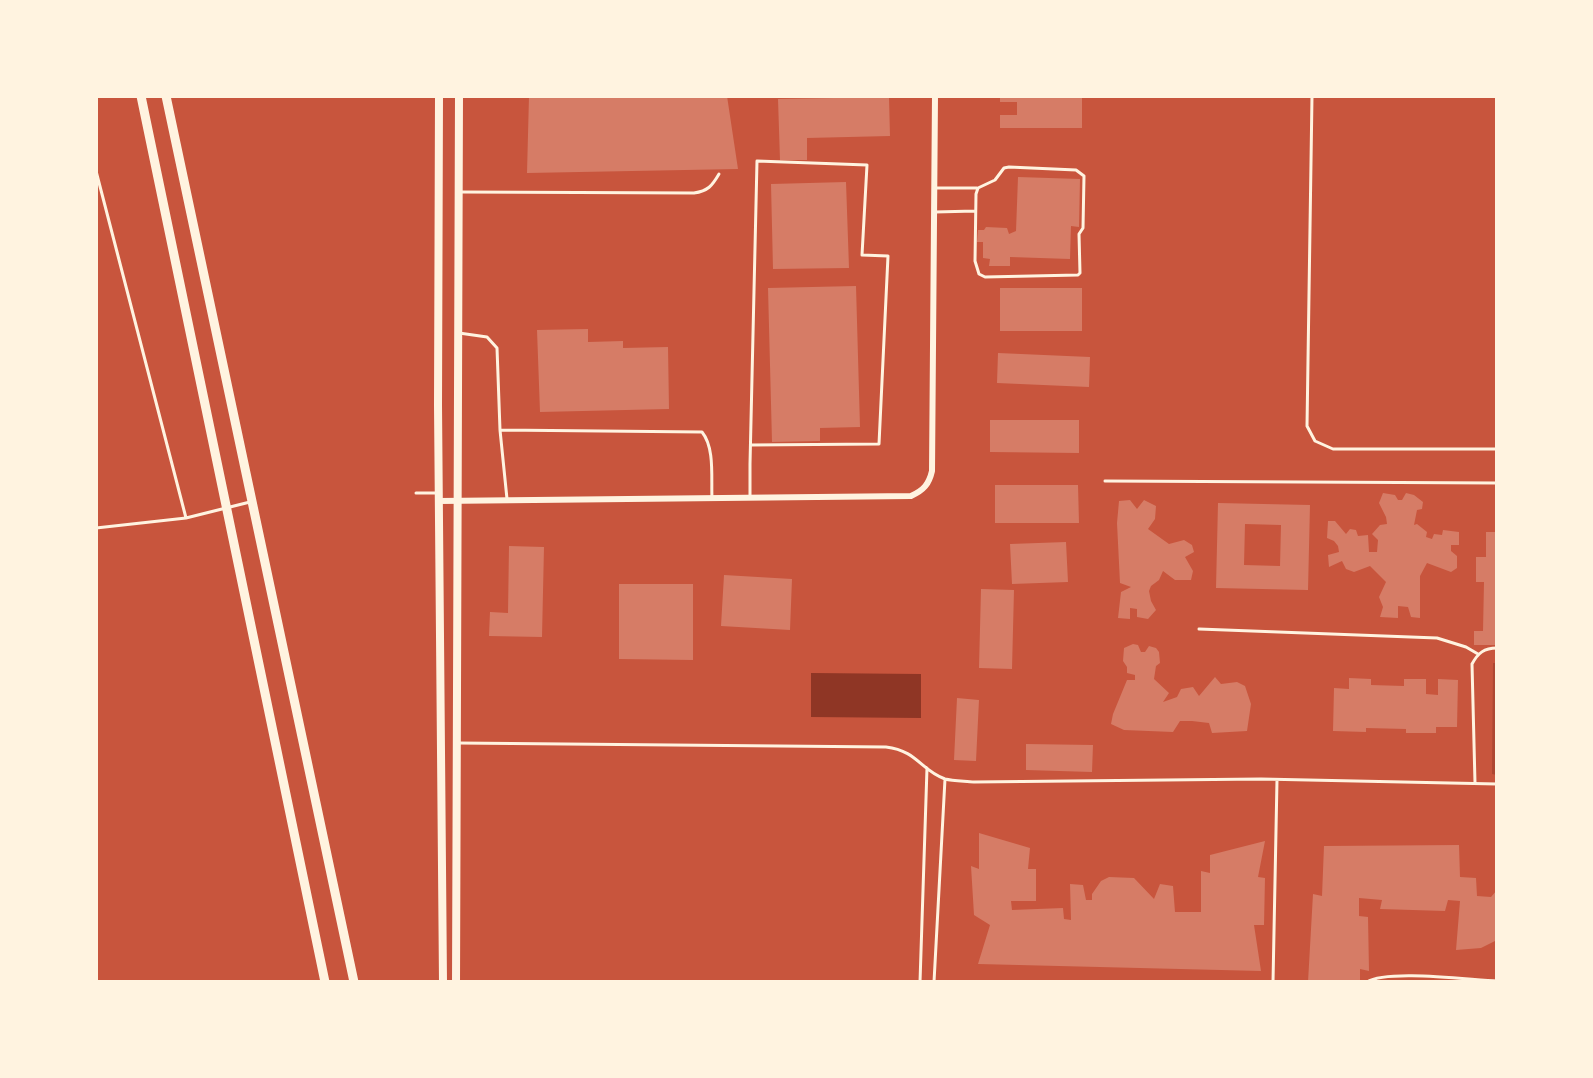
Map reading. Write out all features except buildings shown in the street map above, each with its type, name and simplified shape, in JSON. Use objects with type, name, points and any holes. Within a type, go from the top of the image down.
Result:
[{"type":"main road","points":[[141,96],[325,982]]},
{"type":"main road","points":[[166,96],[354,982]]},
{"type":"street","points":[[439,96],[439,497],[443,982]]},
{"type":"street","points":[[456,982],[459,96]]},
{"type":"street","points":[[439,497],[459,501],[507,501],[911,496],[922,490],[930,482],[932,471],[934,96]]},
{"type":"lane","points":[[1312,96],[1306,426],[1315,441],[1333,449],[1497,449]]},
{"type":"lane","points":[[750,498],[751,445],[757,161],[867,165],[862,255],[888,256],[879,444],[751,445]]},
{"type":"lane","points":[[934,188],[978,188],[995,180],[1004,168],[1080,172],[1084,176],[1083,228],[1079,234],[1080,273],[1075,276],[985,277],[979,274],[975,261],[975,212],[978,188]]},
{"type":"lane","points":[[96,171],[186,518]]},
{"type":"lane","points":[[459,192],[694,193],[705,191],[712,186],[719,174]]},
{"type":"lane","points":[[934,212],[975,212]]},
{"type":"lane","points":[[459,333],[487,337],[497,348],[500,430],[507,501]]},
{"type":"lane","points":[[500,430],[702,432],[707,439],[709,449],[712,498]]},
{"type":"lane","points":[[1105,481],[1497,483]]},
{"type":"lane","points":[[416,493],[439,497]]},
{"type":"lane","points":[[96,528],[186,518],[252,501]]},
{"type":"lane","points":[[1199,629],[1437,638],[1466,647],[1478,654]]},
{"type":"lane","points":[[1475,783],[1472,664],[1478,654],[1488,648],[1497,648]]},
{"type":"lane","points":[[458,743],[886,747],[899,749],[912,755],[927,768],[945,778],[974,782],[1277,780],[1497,783]]},
{"type":"lane","points":[[920,982],[927,768]]},
{"type":"lane","points":[[934,982],[945,778]]},
{"type":"lane","points":[[1273,982],[1277,780]]},
{"type":"lane","points":[[1367,982],[1392,976],[1497,981]]},
{"type":"shaded area","points":[[1493,663],[1497,663],[1497,775],[1492,774]]},
{"type":"shaded area","points":[[811,673],[921,674],[921,718],[811,717]]}]
